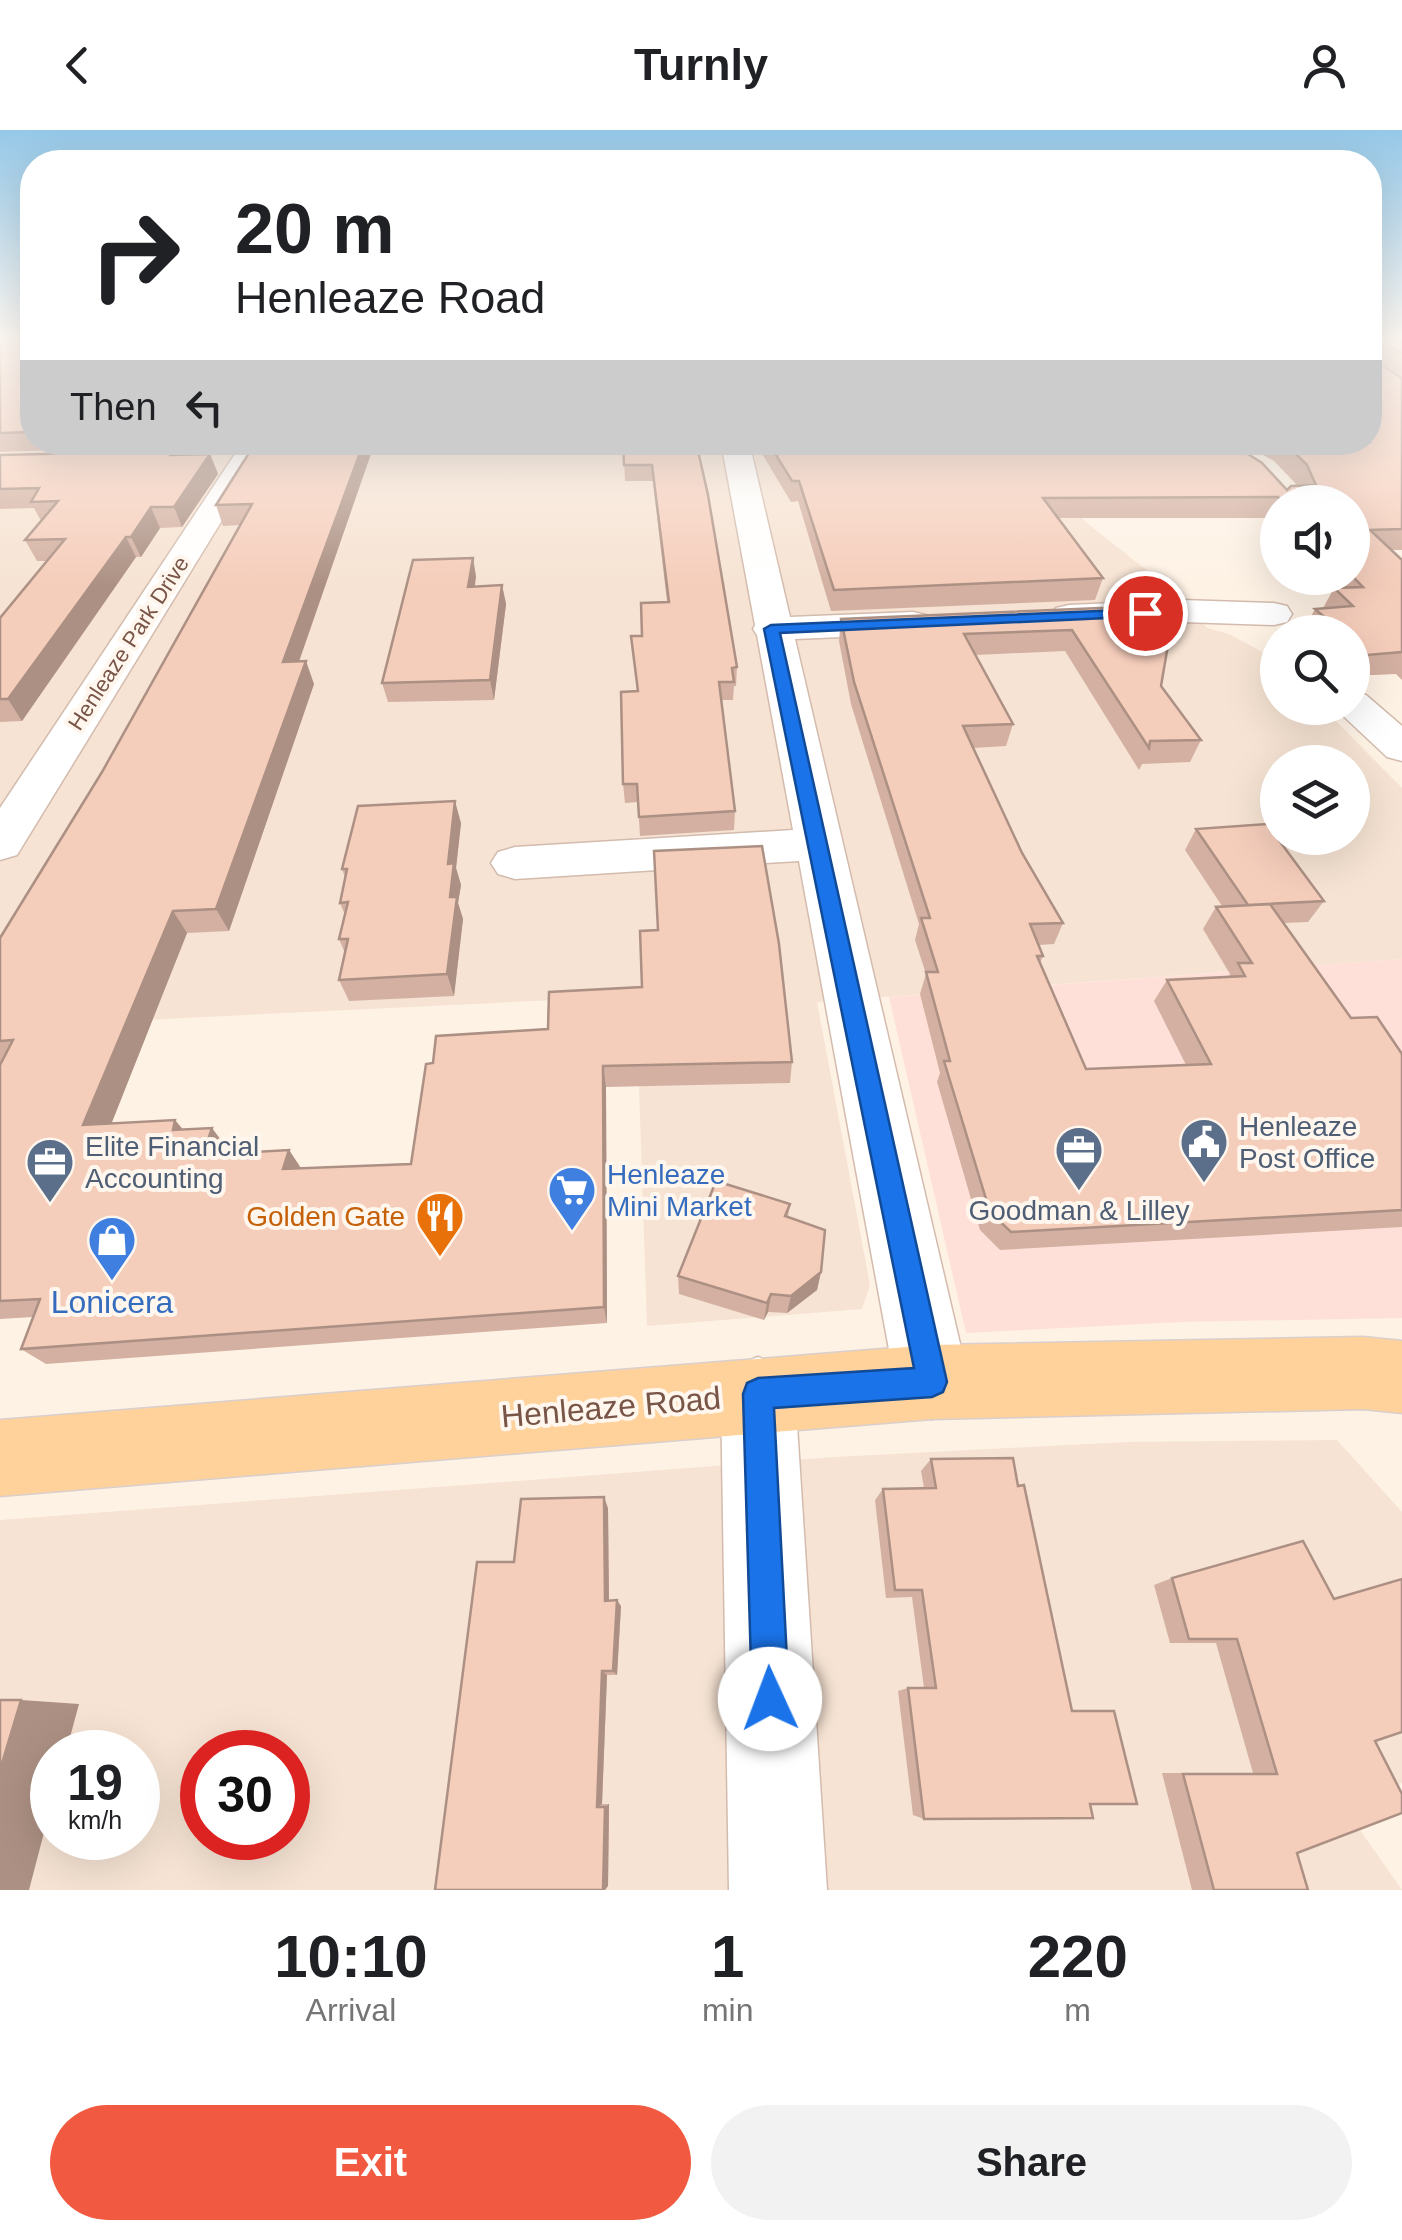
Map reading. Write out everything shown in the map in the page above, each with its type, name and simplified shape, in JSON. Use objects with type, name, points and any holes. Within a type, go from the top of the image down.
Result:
[{"type":"main road","name":"Henleaze Road","points":[[0,1458],[932,1382],[1363,1373],[1402,1376]]},
{"type":"street","points":[[208,457],[221,455]]},
{"type":"street","name":"Henleaze Park Drive","points":[[0,844],[21,779],[257,455]]},
{"type":"street","points":[[738,455],[932,1382]]},
{"type":"street","points":[[1026,618],[1182,611],[1260,621]]},
{"type":"street","points":[[771,629],[948,622]]},
{"type":"street","points":[[1370,719],[1402,748]]},
{"type":"street","points":[[517,815],[514,881],[817,844]]},
{"type":"street","points":[[758,1394],[778,1890]]},
{"type":"shaded area","points":[[0,421],[20,421],[20,455],[1015,455],[1087,523],[1179,596],[1207,628],[1229,634],[1260,651],[1260,725],[1340,725],[1360,745],[1260,745],[1260,855],[1370,855],[1370,756],[1402,788],[1402,959],[817,1002],[870,1285],[862,1309],[647,1326],[636,996],[0,1027]]},
{"type":"shaded area","points":[[1402,959],[1402,1318],[1181,1322],[966,1333],[889,997]]},
{"type":"shaded area","points":[[1337,1440],[1402,1512],[1402,1782],[1358,1827],[1402,1890],[0,1890],[0,1520],[835,1457],[1127,1442]]},
{"type":"building","points":[[0,421],[20,421],[20,432],[0,433]]},
{"type":"building","points":[[1382,421],[1402,421],[1402,529],[1370,530],[1370,485],[1316,485],[1307,465],[1297,455],[1382,455]]},
{"type":"building","points":[[0,455],[209,455],[174,507],[151,507],[131,537],[126,537],[8,699],[0,699],[0,618],[65,539],[25,540],[58,501],[31,502],[39,488],[0,489]]},
{"type":"building","points":[[248,455],[359,455],[283,662],[306,661],[216,909],[173,911],[83,1125],[175,1120],[173,1130],[212,1128],[203,1155],[289,1150],[283,1169],[411,1164],[426,1064],[433,1063],[436,1036],[548,1029],[549,992],[642,987],[640,931],[658,930],[654,851],[762,846],[779,944],[792,1062],[603,1066],[604,1307],[21,1349],[40,1299],[0,1301],[0,1065],[13,1040],[0,1041],[0,938],[102,772],[252,504],[216,505]]},
{"type":"building","points":[[624,455],[699,455],[737,667],[732,668],[734,682],[719,682],[735,811],[639,817],[637,784],[623,784],[621,692],[638,691],[631,636],[642,636],[641,603],[669,602],[652,465],[624,465]]},
{"type":"building","points":[[776,455],[1249,455],[1282,485],[1260,485],[1260,497],[1043,498],[1103,578],[834,590],[799,481],[792,481]]},
{"type":"building","points":[[1370,530],[1402,560],[1402,652],[1370,655],[1370,615],[1322,615],[1315,609],[1353,606],[1341,595],[1370,595]]},
{"type":"building","points":[[473,558],[468,587],[502,585],[490,680],[382,683],[413,560]]},
{"type":"building","points":[[1124,607],[1126,611],[1141,610],[1168,645],[1161,686],[1201,740],[1150,741],[1149,748],[1072,630],[964,634],[1013,724],[963,726],[1022,853],[1063,923],[1030,924],[1043,956],[1037,956],[1086,1069],[1211,1064],[1167,980],[1245,976],[1238,963],[1252,963],[1216,907],[1270,904],[1351,1018],[1377,1017],[1402,1054],[1402,1210],[1011,1232],[990,1212],[944,1061],[950,1061],[926,972],[938,972],[921,918],[930,918],[854,682],[841,619]]},
{"type":"building","points":[[455,801],[448,864],[454,863],[450,897],[457,897],[447,974],[339,980],[348,939],[339,939],[348,902],[340,903],[347,869],[342,869],[358,806]]},
{"type":"building","points":[[1260,824],[1260,855],[1290,855],[1324,901],[1248,905],[1196,829]]},
{"type":"building","points":[[716,1181],[790,1204],[785,1216],[825,1230],[821,1272],[791,1296],[771,1294],[767,1303],[678,1276]]},
{"type":"building","points":[[1013,1458],[1018,1486],[1024,1485],[1072,1711],[1114,1711],[1137,1804],[1090,1804],[1093,1818],[924,1819],[908,1688],[936,1688],[922,1590],[895,1590],[883,1489],[936,1488],[931,1459]]},
{"type":"building","points":[[604,1497],[605,1601],[617,1600],[613,1671],[602,1671],[597,1807],[605,1807],[603,1890],[435,1890],[477,1562],[514,1562],[521,1499]]},
{"type":"building","points":[[1303,1541],[1334,1599],[1402,1579],[1402,1732],[1375,1741],[1402,1794],[1402,1813],[1297,1853],[1308,1890],[1214,1890],[1183,1774],[1277,1774],[1237,1639],[1189,1639],[1172,1578]]},
{"type":"building","points":[[0,1700],[21,1700],[0,1770]]},
{"type":"place","name":"Henleaze Post Office","points":[[1204,1184]]},
{"type":"place","name":"Goodman & Lilley","points":[[1079,1192]]},
{"type":"place","name":"Elite Financial Accounting","points":[[50,1204]]},
{"type":"place","name":"Henleaze Mini Market","points":[[572,1232]]},
{"type":"place","name":"Golden Gate","points":[[440,1258]]},
{"type":"place","name":"Lonicera","points":[[112,1282]]},
{"type":"route","points":[[770,1699],[758,1394],[932,1382],[771,629],[1145,613]]}]
